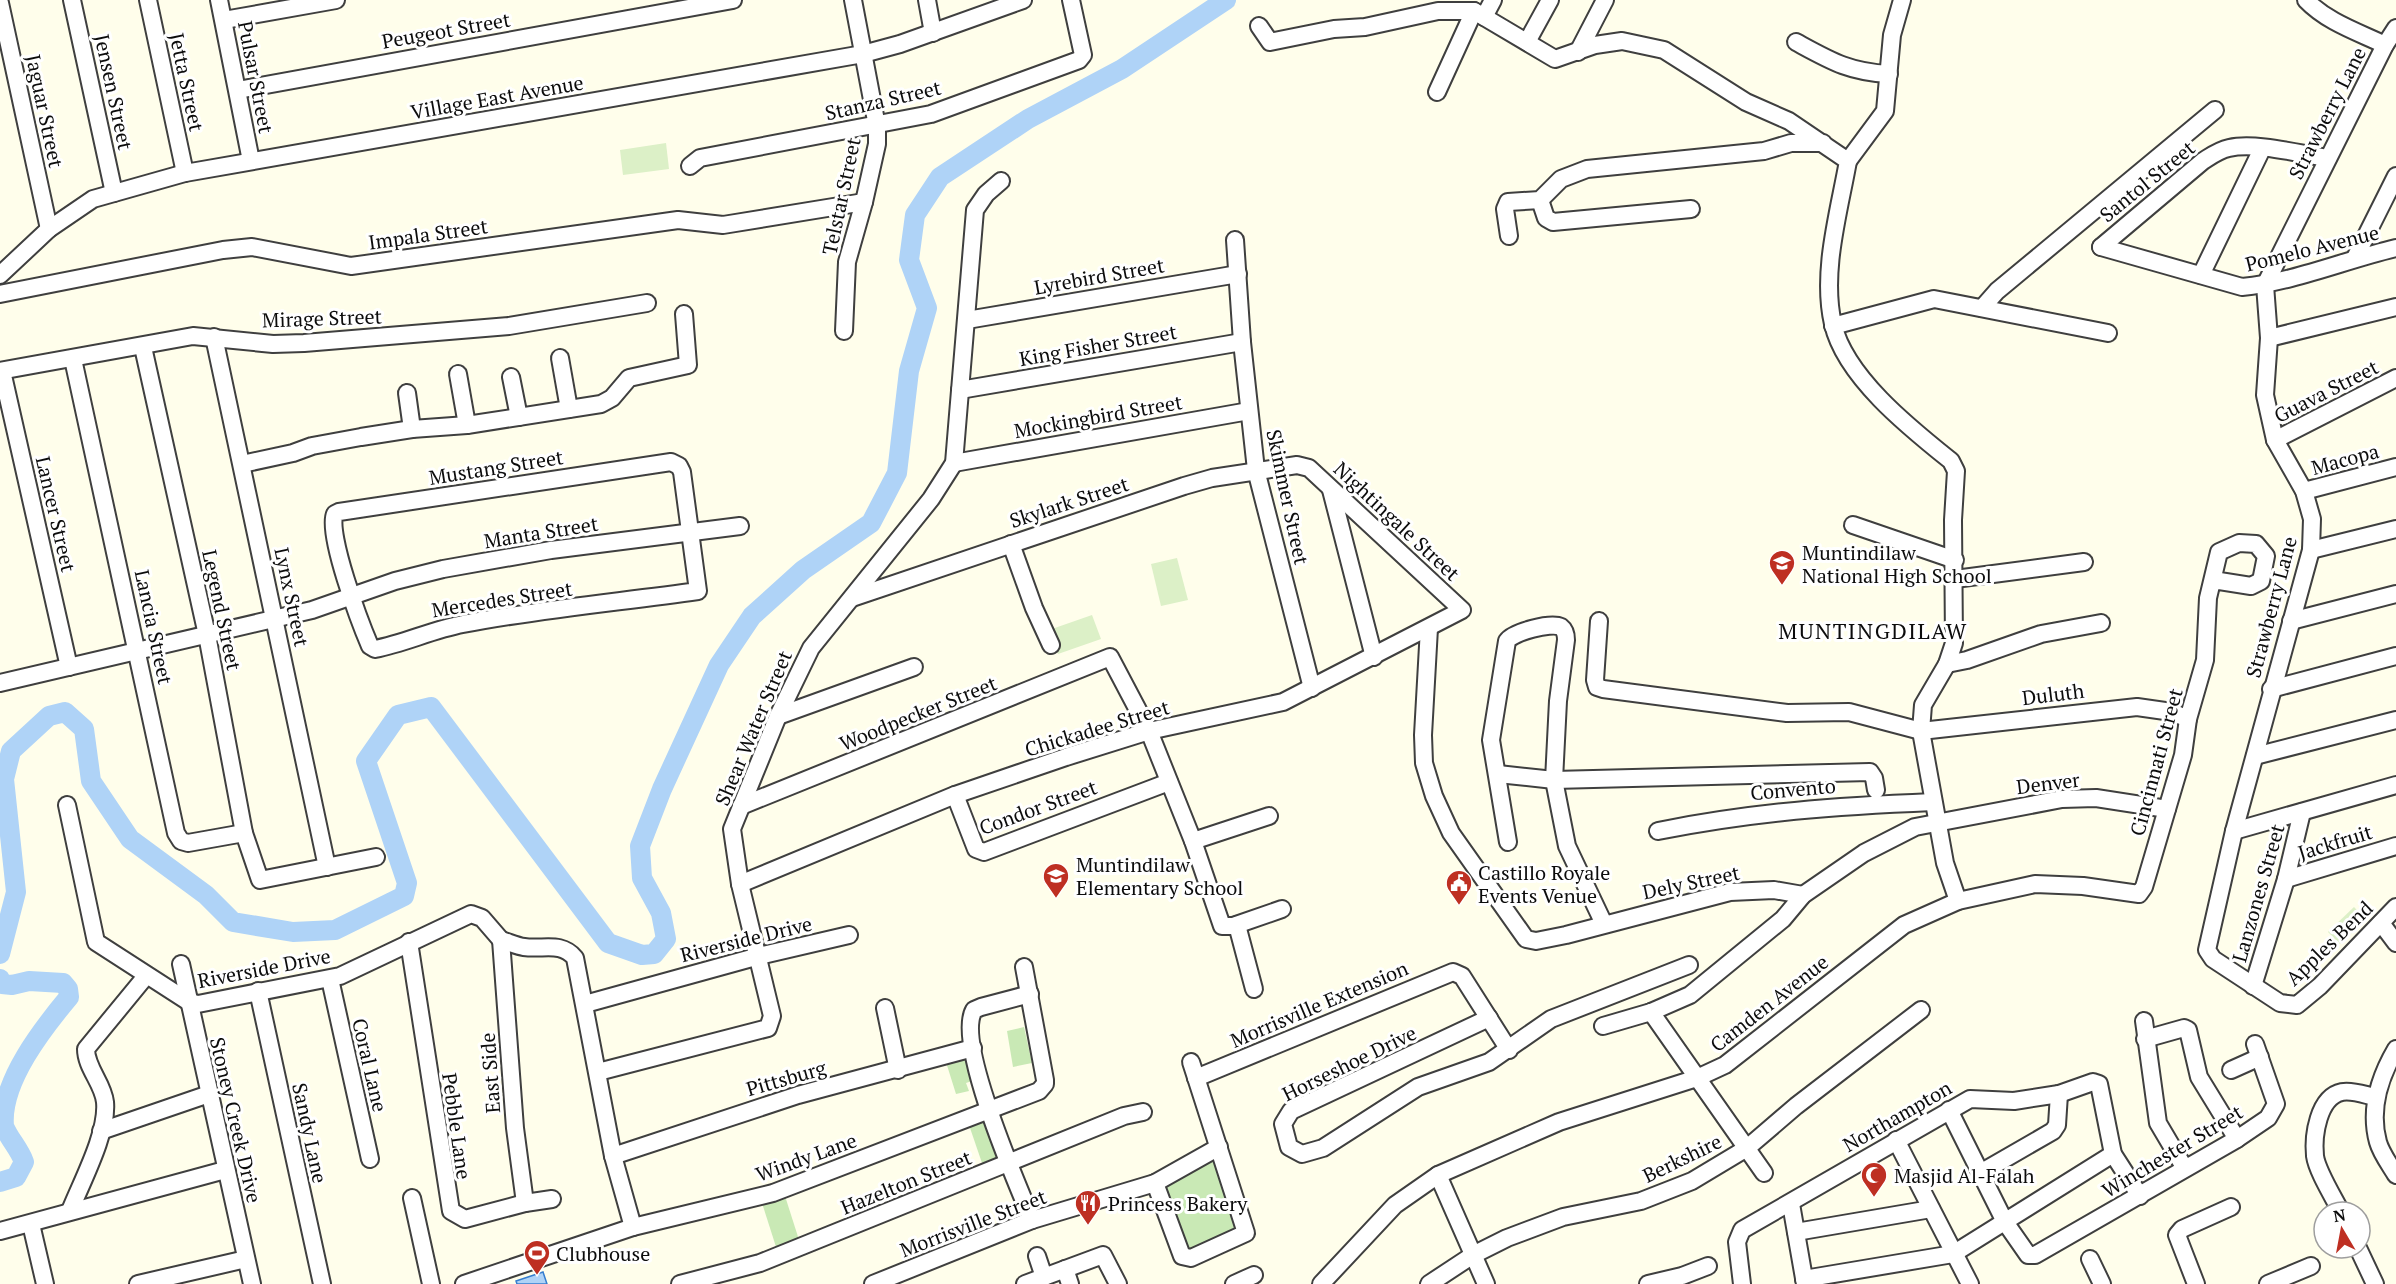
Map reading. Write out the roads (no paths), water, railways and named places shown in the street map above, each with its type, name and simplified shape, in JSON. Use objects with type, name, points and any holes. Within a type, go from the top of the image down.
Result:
[{"type":"street","name":"Jensen Street","points":[[72,0],[114,193]]},
{"type":"street","name":"Jetta Street","points":[[148,0],[185,173]]},
{"type":"street","name":"Pulsar Street","points":[[219,0],[251,161]]},
{"type":"street","points":[[224,20],[336,0]]},
{"type":"street","name":"Peugeot Street","points":[[238,90],[733,0]]},
{"type":"street","name":"Telstar Street","points":[[844,331],[847,262],[877,144],[877,126],[853,0]]},
{"type":"street","points":[[927,0],[933,33]]},
{"type":"street","name":"Village East Avenue","points":[[0,275],[49,229],[93,199],[185,173],[863,54],[933,33],[999,5],[1023,0]]},
{"type":"street","name":"Stanza Street","points":[[690,166],[699,158],[931,114],[1083,57],[1071,0]]},
{"type":"street","points":[[1437,92],[1479,14],[1493,0]]},
{"type":"street","points":[[1527,42],[1550,0]]},
{"type":"street","points":[[1578,52],[1605,0]]},
{"type":"street","points":[[2306,0],[2324,15],[2385,45]]},
{"type":"street","points":[[1900,1],[1892,35],[1885,111],[1848,161],[1830,278],[1833,326],[1842,346],[1860,374],[1896,416],[1954,466],[1954,643],[1947,664],[1923,705],[1921,731],[1945,863],[1959,901]]},
{"type":"street","name":"Jaguar Street","points":[[0,3],[49,229]]},
{"type":"street","points":[[1259,26],[1270,42],[1334,29],[1365,27],[1438,11],[1479,14],[1555,59],[1622,40],[1664,50],[1746,102],[1789,121],[1848,161]]},
{"type":"street","name":"Strawberry Lane","points":[[2207,943],[2271,688],[2311,550],[2312,519],[2304,491],[2275,440],[2265,395],[2269,338],[2265,285],[2385,45],[2396,28]]},
{"type":"street","points":[[1796,42],[1830,61],[1861,73],[1889,74]]},
{"type":"street","points":[[1982,308],[1997,291],[2215,110]]},
{"type":"street","points":[[1509,236],[1505,209],[1508,202],[1540,200],[1561,179],[1587,169],[1764,151],[1791,143],[1824,143]]},
{"type":"street","name":"Santol Street","points":[[2101,246],[2203,161],[2230,148],[2262,149],[2328,158]]},
{"type":"street","points":[[2201,275],[2262,149]]},
{"type":"street","name":"Shear Water Street","points":[[598,1072],[768,1028],[772,1016],[740,884],[732,836],[741,806],[777,716],[811,648],[930,499],[954,463],[975,210],[986,194],[1001,181]]},
{"type":"street","points":[[2355,258],[2394,183]]},
{"type":"street","points":[[1540,200],[1546,218],[1553,222],[1691,209]]},
{"type":"street","name":"Impala Street","points":[[0,294],[12,294],[223,250],[252,247],[351,266],[678,220],[723,225],[864,202]]},
{"type":"street","name":"Skimmer Street","points":[[1235,240],[1242,342],[1256,470],[1312,688]]},
{"type":"street","name":"Pomelo Avenue","points":[[2101,246],[2242,287],[2265,285],[2355,258],[2396,249]]},
{"type":"street","name":"Lyrebird Street","points":[[967,320],[1238,274]]},
{"type":"street","points":[[1833,326],[1935,299],[2108,333]]},
{"type":"street","name":"Mirage Street","points":[[1,371],[143,347],[193,336],[273,344],[304,343],[509,326],[647,303]]},
{"type":"street","points":[[2269,338],[2396,307]]},
{"type":"street","points":[[242,464],[294,453],[312,446],[412,429],[467,425],[606,403],[629,378],[638,374],[682,368],[688,365],[684,314]]},
{"type":"street","name":"Lynx Street","points":[[214,337],[327,867]]},
{"type":"street","name":"King Fisher Street","points":[[960,390],[1242,342]]},
{"type":"street","name":"Legend Street","points":[[143,347],[207,635],[244,833],[260,880],[327,867]]},
{"type":"street","points":[[561,358],[569,409]]},
{"type":"street","name":"Lancia Street","points":[[73,359],[178,838],[188,843],[244,833]]},
{"type":"street","name":"Lancer Street","points":[[1,371],[69,667]]},
{"type":"street","points":[[458,374],[467,425]]},
{"type":"street","points":[[511,377],[519,417]]},
{"type":"street","name":"Guava Street","points":[[2275,440],[2396,378]]},
{"type":"street","points":[[407,393],[412,429]]},
{"type":"street","name":"Mockingbird Street","points":[[954,463],[1249,411]]},
{"type":"street","name":"Mustang Street","points":[[351,594],[332,525],[335,514],[339,512],[672,457],[682,472],[698,591]]},
{"type":"street","name":"Skylark Street","points":[[852,598],[1184,486],[1256,470],[1303,465]]},
{"type":"street","name":"Nightingale Street","points":[[1303,465],[1309,468],[1462,610]]},
{"type":"street","name":"Macopa","points":[[2304,491],[2396,467]]},
{"type":"street","points":[[1331,490],[1374,657]]},
{"type":"street","points":[[1852,525],[1955,560]]},
{"type":"street","name":"Manta Street","points":[[0,684],[312,610],[351,594],[443,569],[551,550],[740,526]]},
{"type":"street","points":[[2311,550],[2396,529]]},
{"type":"street","points":[[1011,544],[1034,608],[1051,645]]},
{"type":"street","points":[[1955,579],[2084,562]]},
{"type":"street","name":"Cincinnati Street","points":[[2139,894],[2144,886],[2183,755],[2188,719],[2205,660],[2207,610],[2213,580]]},
{"type":"street","name":"Mercedes Street","points":[[351,594],[369,645],[375,649],[425,633],[465,624],[698,591]]},
{"type":"street","points":[[2291,621],[2396,594]]},
{"type":"street","name":"Chickadee Street","points":[[740,884],[955,795],[1149,731],[1265,708],[1283,702],[1374,657],[1429,633],[1462,610]]},
{"type":"street","points":[[1599,621],[1595,680],[1597,687],[1787,713],[1849,712],[1921,731]]},
{"type":"street","points":[[1947,664],[1967,660],[2041,634],[2101,624]]},
{"type":"street","points":[[1508,842],[1491,740],[1507,640],[1515,633],[1553,626],[1561,627],[1565,632],[1566,640],[1558,701],[1554,780],[1567,846],[1604,924]]},
{"type":"street","name":"Dely Street","points":[[1429,633],[1423,701],[1424,763],[1434,796],[1452,833],[1526,939],[1536,941],[1566,935],[1730,892],[1774,890],[1803,895]]},
{"type":"street","points":[[2271,688],[2396,656]]},
{"type":"street","name":"Woodpecker Street","points":[[741,806],[1110,657],[1149,731]]},
{"type":"street","points":[[777,716],[914,667]]},
{"type":"street","name":"Duluth","points":[[1921,731],[2137,707],[2172,711],[2188,719]]},
{"type":"street","points":[[2255,756],[2396,720]]},
{"type":"street","points":[[1149,731],[1193,841],[1220,922],[1225,927],[1237,925],[1282,909]]},
{"type":"street","points":[[1498,774],[1554,780],[1870,772],[1874,778],[1876,790]]},
{"type":"street","name":"Condor Street","points":[[955,795],[976,849],[984,852],[1169,782]]},
{"type":"street","points":[[2234,831],[2396,785]]},
{"type":"street","name":"Denver","points":[[1936,822],[2062,800],[2096,798],[2167,809]]},
{"type":"street","name":"Convento","points":[[1658,831],[1782,810],[1933,802]]},
{"type":"street","name":"Riverside Drive","points":[[67,806],[94,937],[99,946],[189,1002],[198,1004],[330,979],[471,914],[482,918],[501,940]]},
{"type":"street","name":"Lanzones Street","points":[[2253,986],[2286,879],[2302,812]]},
{"type":"street","points":[[1193,841],[1269,816]]},
{"type":"street","points":[[1604,1026],[1651,1012],[1690,995],[1783,919],[1803,895],[1864,853],[1915,827],[1936,822]]},
{"type":"street","name":"Jackfruit","points":[[2286,879],[2396,846]]},
{"type":"street","points":[[327,867],[376,857]]},
{"type":"street","name":"Camden Avenue","points":[[1320,1284],[1395,1205],[1438,1176],[1559,1122],[1697,1078],[1725,1065],[1904,925],[1959,901],[2035,884],[2083,886],[2139,894]]},
{"type":"street","name":"Apples Bend","points":[[2207,943],[2207,950],[2213,959],[2280,1003],[2296,1005],[2320,986],[2396,907]]},
{"type":"street","points":[[2381,923],[2396,943]]},
{"type":"street","points":[[1237,925],[1254,989]]},
{"type":"street","name":"Riverside Drive","points":[[585,1004],[759,956],[849,935]]},
{"type":"street","points":[[501,940],[526,947],[555,947],[571,953],[575,958],[613,1156],[633,1227]]},
{"type":"street","name":"East Side","points":[[501,940],[515,1128],[525,1203]]},
{"type":"street","name":"Pebble Lane","points":[[409,942],[451,1211],[465,1219],[525,1203],[552,1199]]},
{"type":"street","name":"Stoney Creek Drive","points":[[181,964],[252,1284]]},
{"type":"street","name":"Horseshoe Drive","points":[[1489,1018],[1291,1111],[1282,1124],[1289,1147],[1302,1154],[1323,1148],[1404,1094],[1468,1071],[1509,1050],[1551,1019],[1689,965]]},
{"type":"street","points":[[1024,968],[1030,994],[974,1010],[970,1020],[973,1048],[988,1111],[1032,1220]]},
{"type":"street","name":"Morrisville Extension","points":[[1219,1147],[1193,1070],[1444,974],[1458,972],[1489,1018]]},
{"type":"street","points":[[70,1211],[105,1123],[105,1100],[86,1050],[146,976]]},
{"type":"street","name":"Coral Lane","points":[[330,979],[370,1159]]},
{"type":"street","name":"Sandy Lane","points":[[258,991],[322,1284]]},
{"type":"street","name":"Windy Lane","points":[[464,1284],[633,1227],[773,1193],[1039,1091],[1045,1084],[1030,994]]},
{"type":"street","points":[[885,1008],[898,1070]]},
{"type":"street","name":"Berkshire","points":[[1429,1284],[1473,1255],[1563,1217],[1641,1201],[1692,1180],[1747,1148],[1796,1106],[1921,1010]]},
{"type":"street","points":[[1651,1012],[1764,1173]]},
{"type":"street","points":[[1489,1018],[1509,1050]]},
{"type":"street","points":[[2144,1021],[2158,1123],[2184,1167]]},
{"type":"street","points":[[2145,1039],[2184,1028],[2188,1030],[2199,1077],[2237,1139]]},
{"type":"street","name":"Pittsburg","points":[[613,1156],[798,1095],[973,1048]]},
{"type":"street","points":[[2396,1049],[2385,1068],[2375,1097],[2378,1143],[2396,1175]]},
{"type":"street","name":"Winchester Street","points":[[2006,1222],[2028,1255],[2035,1255],[2140,1196],[2184,1167],[2237,1139],[2268,1118],[2276,1104],[2258,1051],[2231,1070]]},
{"type":"street","name":"Northampton","points":[[1742,1284],[1737,1242],[1742,1230],[1791,1204],[1896,1140],[1970,1099],[2014,1101],[2059,1094],[2093,1082],[2099,1084],[2113,1154]]},
{"type":"street","points":[[2335,1200],[2315,1158],[2317,1128],[2324,1105],[2333,1096],[2342,1092],[2375,1097]]},
{"type":"street","points":[[101,1131],[209,1094]]},
{"type":"street","points":[[1982,1172],[2053,1131],[2056,1125],[2059,1094]]},
{"type":"street","points":[[1949,1110],[2006,1222]]},
{"type":"street","name":"Hazelton Street","points":[[680,1284],[760,1263],[1124,1116],[1143,1112]]},
{"type":"street","points":[[1896,1140],[1970,1284]]},
{"type":"street","points":[[1155,1183],[1182,1256],[1191,1258],[1242,1237],[1246,1229],[1219,1147]]},
{"type":"street","name":"Morrisville Street","points":[[873,1284],[1032,1220],[1155,1183],[1219,1147]]},
{"type":"street","points":[[1791,1204],[1805,1282],[1953,1254],[2113,1154],[2140,1196]]},
{"type":"street","points":[[0,1231],[225,1170]]},
{"type":"street","points":[[1438,1176],[1486,1284]]},
{"type":"street","points":[[412,1198],[431,1284]]},
{"type":"street","points":[[2196,1284],[2177,1234],[2182,1229],[2231,1207]]},
{"type":"street","points":[[1796,1232],[1931,1209]]},
{"type":"street","points":[[31,1224],[45,1284]]},
{"type":"street","points":[[1025,1284],[1044,1277],[1068,1276],[1103,1255],[1118,1284]]},
{"type":"street","points":[[1037,1256],[1044,1277]]},
{"type":"street","points":[[138,1284],[246,1259]]},
{"type":"street","points":[[2090,1259],[2102,1284]]},
{"type":"street","points":[[2364,1260],[2375,1284]]},
{"type":"street","points":[[1648,1284],[1682,1276],[1708,1266]]},
{"type":"street","points":[[2268,1284],[2311,1266]]},
{"type":"street","points":[[1234,1284],[1254,1275]]},
{"type":"water","name":"Clubhouse","points":[[543,1272],[547,1284],[517,1284],[516,1281]]},
{"type":"waterway","points":[[0,954],[16,892],[4,779],[11,751],[49,716],[65,712],[84,729],[91,781],[130,839],[206,895],[233,922],[293,932],[335,930],[404,896],[407,883],[366,761],[398,715],[431,707],[608,943],[642,955],[654,954],[666,939],[661,913],[642,878],[640,846],[662,789],[719,665],[752,616],[803,570],[871,523],[897,473],[909,371],[927,308],[909,260],[915,215],[940,177],[1028,119],[1122,69],[1226,0]]},
{"type":"waterway","points":[[0,979],[2,984],[12,985],[29,981],[63,983],[68,989],[69,997],[36,1039],[16,1074],[9,1092],[4,1126],[24,1162],[16,1177],[0,1182]]},
{"type":"place","name":"Muntindilaw National High School","points":[[1782,586]]},
{"type":"place","name":"Muntindilaw Elementary School","points":[[1056,899]]},
{"type":"place","name":"Castillo Royale Events Venue","points":[[1459,906]]},
{"type":"place","name":"Masjid Al-Falah","points":[[1874,1198]]},
{"type":"place","name":"Princess Bakery","points":[[1088,1226]]},
{"type":"place","name":"Clubhouse","points":[[537,1276]]},
{"type":"district","name":"MUNTINGDILAW","points":[[1873,630]]}]
